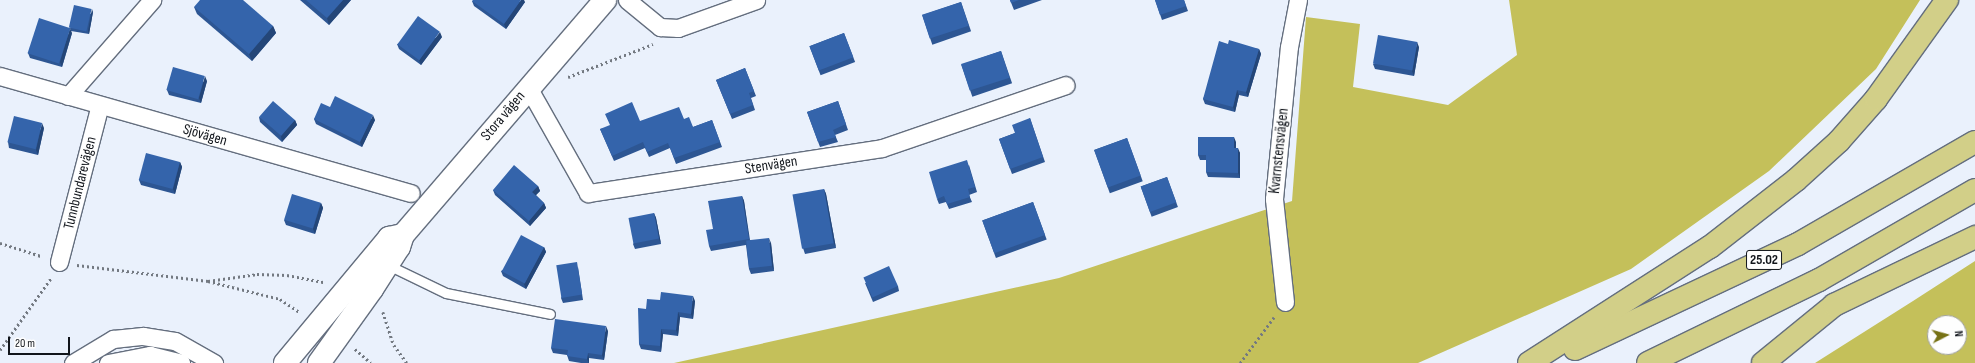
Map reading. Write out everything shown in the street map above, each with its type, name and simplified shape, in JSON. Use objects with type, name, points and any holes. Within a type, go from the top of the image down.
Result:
[{"type":"highway","points":[[1529,363],[1697,256],[1796,180],[1839,140],[1876,99],[1947,0]]},
{"type":"highway","name":"25.02","points":[[1544,363],[1798,244],[1975,142]]},
{"type":"highway","points":[[1648,363],[1900,236],[1975,190]]},
{"type":"highway","points":[[1763,363],[1834,306],[1975,238]]},
{"type":"street","points":[[68,96],[152,0]]},
{"type":"street","name":"Stora vägen","points":[[319,363],[388,265],[403,235],[528,87],[605,0]]},
{"type":"street","points":[[627,0],[660,27],[678,28],[756,0]]},
{"type":"street","name":"Kvarnstensvägen","points":[[1285,302],[1274,199],[1290,47],[1298,0]]},
{"type":"street","name":"Sjövägen","points":[[0,76],[411,193]]},
{"type":"street","name":"Stenvägen","points":[[528,87],[588,193],[882,148],[1066,85]]},
{"type":"street","name":"Tunnbundarevägen","points":[[60,262],[100,105]]},
{"type":"street","name":"Stora vägen","points":[[285,363],[389,238],[403,235]]},
{"type":"street","points":[[73,363],[113,339],[143,336],[175,341],[214,363]]},
{"type":"street","points":[[108,363],[150,355],[181,363]]},
{"type":"lane","points":[[388,265],[446,293],[550,314]]},
{"type":"path","points":[[566,78],[649,47],[678,28]]},
{"type":"path","points":[[0,243],[60,262],[208,281],[280,299],[302,313]]},
{"type":"path","points":[[0,350],[47,287],[60,262]]},
{"type":"path","points":[[1240,363],[1285,302]]},
{"type":"path","points":[[385,304],[385,324],[407,363]]},
{"type":"path","points":[[348,344],[371,363]]},
{"type":"shaded area","points":[[1509,0],[1920,0],[1876,69],[1769,171],[1631,269],[1418,363],[674,363],[1059,278],[1292,201],[1306,17],[1360,24],[1353,87],[1448,105],[1517,55]]},
{"type":"shaded area","points":[[1975,261],[1975,363],[1815,363],[1913,301]]},
{"type":"building","points":[[200,0],[243,0],[273,26],[249,54],[194,7]]},
{"type":"building","points":[[306,0],[343,0],[327,18]]},
{"type":"building","points":[[521,0],[504,24],[472,1]]},
{"type":"building","points":[[1010,0],[1019,0],[1011,3]]},
{"type":"building","points":[[1155,0],[1184,0],[1186,6],[1160,15]]},
{"type":"building","points":[[961,2],[969,26],[930,38],[922,15]]},
{"type":"building","points":[[74,5],[92,9],[86,31],[69,27]]},
{"type":"building","points":[[418,16],[440,32],[419,60],[397,44]]},
{"type":"building","points":[[39,18],[70,28],[59,63],[28,53]]},
{"type":"building","points":[[844,33],[853,57],[819,71],[809,46]]},
{"type":"building","points":[[1378,35],[1417,42],[1412,71],[1373,64]]},
{"type":"building","points":[[1229,40],[1259,49],[1246,92],[1237,90],[1233,107],[1203,99],[1219,41],[1228,44]]},
{"type":"building","points":[[1001,51],[1010,78],[970,91],[961,64]]},
{"type":"building","points":[[173,67],[205,76],[198,99],[166,90]]},
{"type":"building","points":[[745,68],[754,91],[749,93],[753,105],[730,114],[716,80]]},
{"type":"building","points":[[335,96],[373,115],[360,142],[314,119],[321,103],[330,107]]},
{"type":"building","points":[[273,101],[295,120],[281,136],[259,117]]},
{"type":"building","points":[[838,101],[846,124],[833,130],[836,137],[818,142],[807,112]]},
{"type":"building","points":[[632,102],[640,121],[679,107],[684,119],[689,117],[693,127],[712,120],[720,142],[674,158],[668,143],[647,152],[643,142],[612,156],[600,129],[610,125],[605,114]]},
{"type":"building","points":[[14,116],[42,123],[36,149],[7,142]]},
{"type":"building","points":[[1030,118],[1043,157],[1010,169],[999,139],[1015,133],[1012,125]]},
{"type":"building","points":[[1198,137],[1234,137],[1234,148],[1238,148],[1238,173],[1206,172],[1206,155],[1198,155]]},
{"type":"building","points":[[1127,138],[1141,176],[1108,188],[1094,150]]},
{"type":"building","points":[[146,153],[180,162],[173,189],[139,180]]},
{"type":"building","points":[[967,160],[975,187],[968,189],[970,197],[947,204],[944,196],[937,199],[929,172]]},
{"type":"building","points":[[514,165],[538,186],[532,192],[544,203],[529,221],[493,190]]},
{"type":"building","points":[[1167,177],[1176,202],[1150,212],[1141,187]]},
{"type":"building","points":[[824,189],[834,243],[802,249],[792,195]]},
{"type":"building","points":[[292,194],[321,203],[313,229],[284,220]]},
{"type":"building","points":[[742,196],[749,239],[709,246],[706,230],[713,229],[708,201]]},
{"type":"building","points":[[1033,202],[1045,235],[994,253],[982,220]]},
{"type":"building","points":[[654,213],[659,239],[633,243],[628,218]]},
{"type":"building","points":[[521,235],[544,247],[525,283],[502,271]]},
{"type":"building","points":[[769,238],[772,266],[749,268],[746,240]]},
{"type":"building","points":[[577,262],[582,295],[561,298],[556,265]]},
{"type":"building","points":[[889,266],[898,286],[872,297],[863,277]]},
{"type":"building","points":[[661,292],[693,296],[691,314],[678,312],[676,330],[661,329],[660,346],[639,344],[638,308],[646,309],[647,299],[660,300]]},
{"type":"building","points":[[555,319],[606,326],[602,355],[588,353],[587,359],[567,356],[568,350],[551,348]]}]
